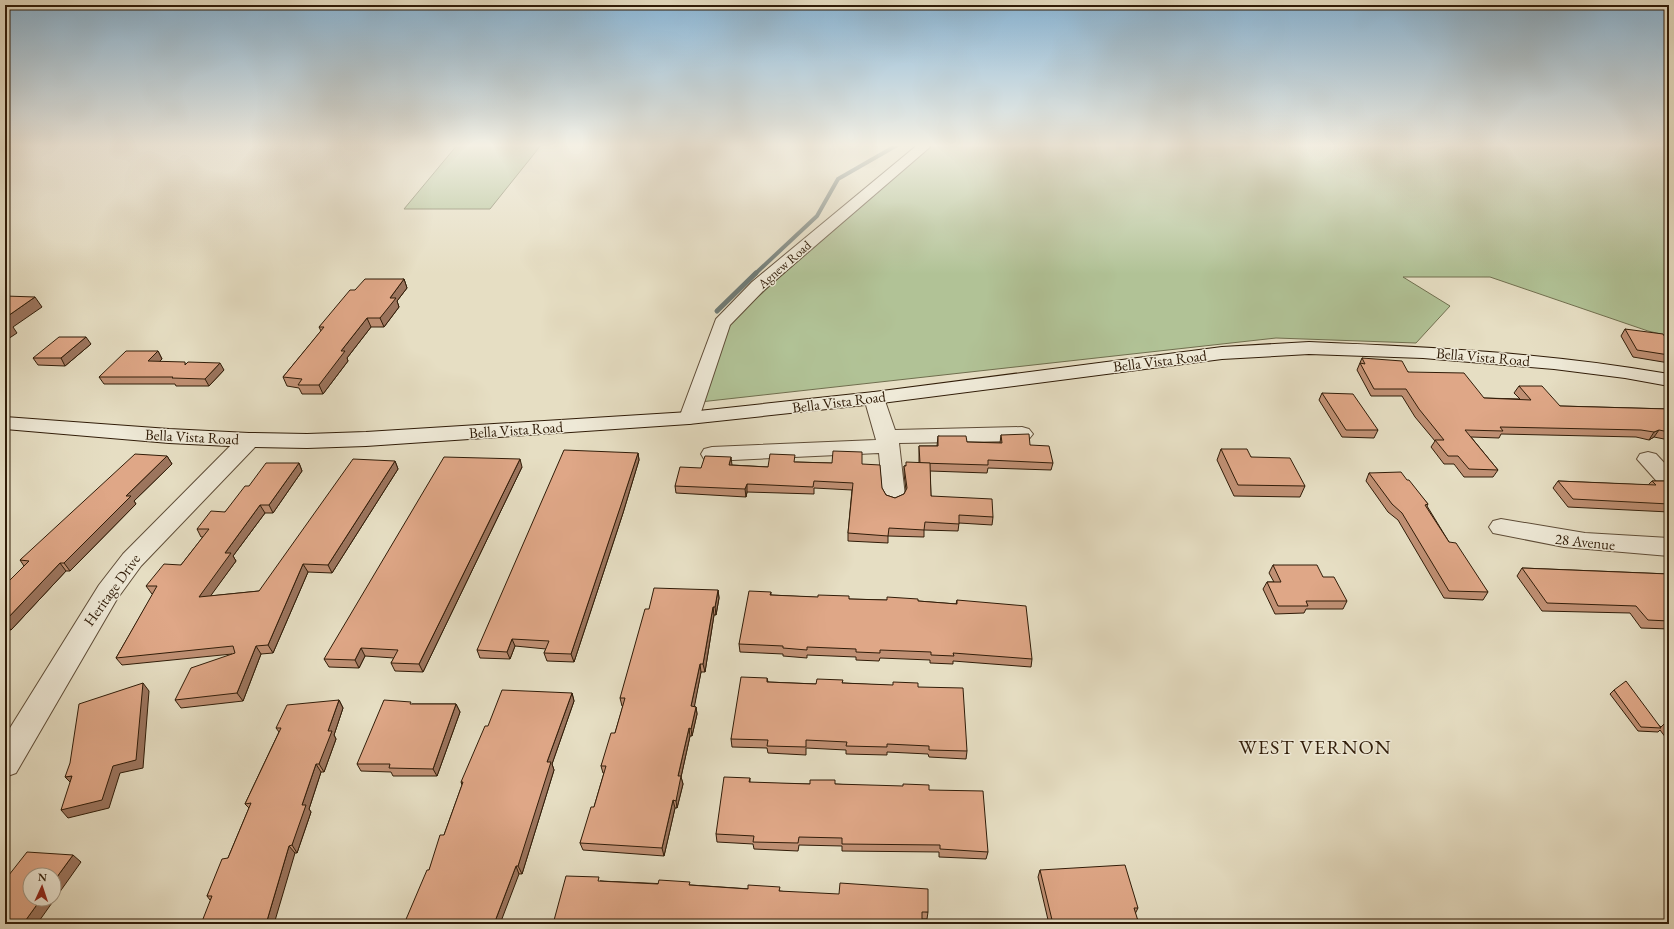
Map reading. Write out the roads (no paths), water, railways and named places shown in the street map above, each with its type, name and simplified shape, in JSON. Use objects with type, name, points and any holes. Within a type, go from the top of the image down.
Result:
[{"type":"street","name":"Agnew Road","points":[[689,418],[722,323],[758,286],[875,187]]},
{"type":"street","name":"Bella Vista Road","points":[[5,423],[162,436],[249,440],[307,441],[366,439],[689,418],[874,398],[1222,353],[1309,348],[1422,352],[1554,363],[1625,372],[1669,380]]},
{"type":"street","points":[[874,398],[888,442],[894,496]]},
{"type":"street","points":[[712,454],[1022,434]]},
{"type":"street","name":"Heritage Drive","points":[[5,762],[108,592],[137,555],[249,440]]},
{"type":"street","points":[[1648,459],[1669,481]]},
{"type":"street","name":"28 Avenue","points":[[1501,527],[1544,537],[1609,545],[1669,547]]},
{"type":"waterway","points":[[755,274],[817,216],[833,187]]},
{"type":"waterway","points":[[717,311],[756,273]]},
{"type":"district","name":"WEST VERNON","points":[[1315,747]]}]
